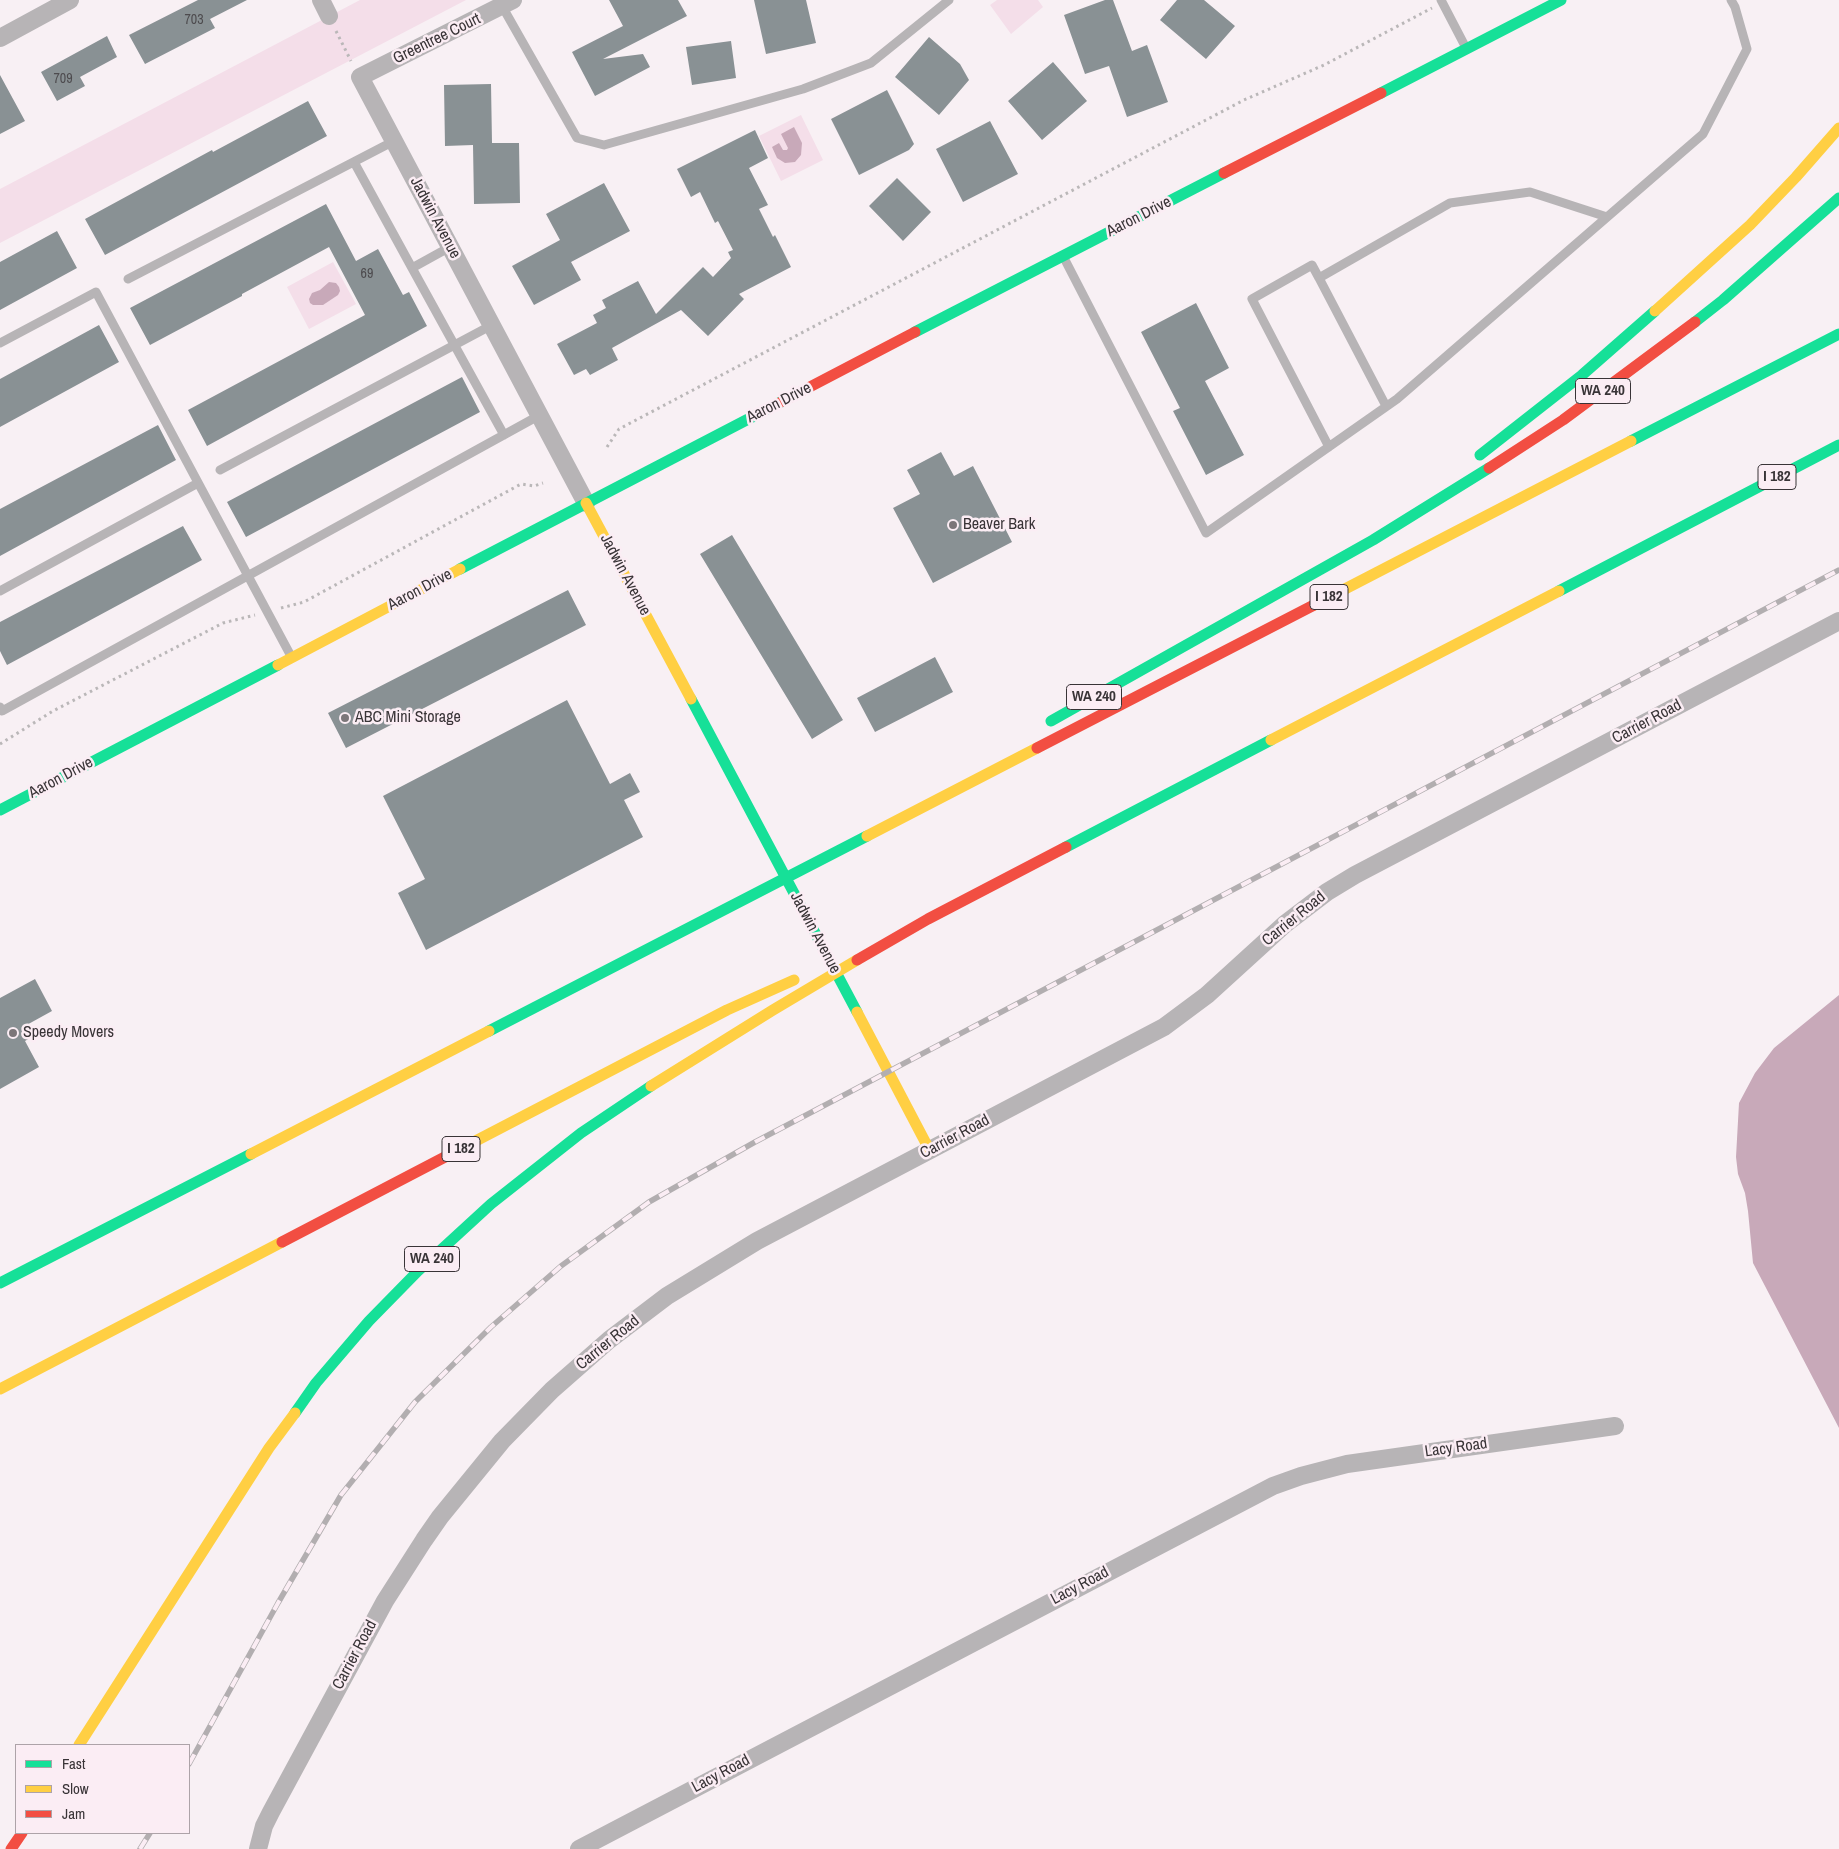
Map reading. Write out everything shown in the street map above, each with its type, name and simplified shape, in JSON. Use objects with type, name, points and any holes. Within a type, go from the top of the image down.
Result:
[{"type":"main road","name":"Aaron Drive","points":[[0,810],[586,503],[1561,0]]},
{"type":"main road","points":[[1474,460],[1582,375],[1684,286],[1750,225],[1839,128]]},
{"type":"main road","name":"WA 240","points":[[1044,724],[1373,540],[1563,420],[1723,300],[1839,198]]},
{"type":"main road","name":"I 182","points":[[0,1283],[1839,334]]},
{"type":"main road","name":"I 182","points":[[823,967],[928,920],[1839,445]]},
{"type":"main road","points":[[1715,510],[1839,455]]},
{"type":"main road","points":[[1373,540],[1450,479]]},
{"type":"main road","name":"Jadwin Avenue","points":[[586,503],[930,1151]]},
{"type":"main road","points":[[819,861],[908,802]]},
{"type":"main road","name":"WA 240","points":[[80,1744],[269,1448],[316,1383],[369,1321],[418,1271],[491,1204],[581,1133],[667,1076],[774,1010],[928,920]]},
{"type":"main road","name":"I 182","points":[[0,1389],[727,1010],[806,975]]},
{"type":"main road","points":[[11,1849],[21,1834]]},
{"type":"street","points":[[0,38],[70,0]]},
{"type":"street","points":[[320,0],[329,16]]},
{"type":"street","name":"Greentree Court","points":[[360,77],[508,3]]},
{"type":"street","name":"Jadwin Avenue","points":[[360,77],[586,503]]},
{"type":"street","name":"Carrier Road","points":[[258,1849],[264,1826],[271,1812],[385,1602],[440,1517],[478,1470],[528,1414],[609,1340],[695,1278],[756,1241],[1164,1027],[1208,995],[1304,908],[1348,879],[1839,621]]},
{"type":"street","name":"Lacy Road","points":[[579,1849],[1273,1486],[1301,1476],[1347,1464],[1615,1426]]},
{"type":"lane","points":[[508,3],[577,138],[604,145],[803,88],[871,63],[949,0]]},
{"type":"lane","points":[[1063,256],[1206,533],[1386,406],[1703,134],[1747,49],[1735,7],[1731,0]]},
{"type":"lane","points":[[1442,1],[1466,49]]},
{"type":"lane","points":[[128,279],[394,141]]},
{"type":"lane","points":[[354,162],[504,435]]},
{"type":"lane","points":[[1319,278],[1450,203],[1530,192],[1607,217]]},
{"type":"lane","points":[[412,268],[450,247]]},
{"type":"lane","points":[[1329,446],[1252,299],[1312,265],[1386,406]]},
{"type":"lane","points":[[0,344],[96,292],[292,657]]},
{"type":"lane","points":[[220,470],[492,325]]},
{"type":"lane","points":[[0,707],[2,711],[540,415]]},
{"type":"lane","points":[[0,591],[198,483]]},
{"type":"path","points":[[607,447],[619,429],[1244,100],[1324,65],[1442,1]]},
{"type":"path","points":[[329,16],[360,77]]},
{"type":"shaded area","points":[[360,0],[466,0],[0,243],[0,189]]},
{"type":"shaded area","points":[[997,0],[1038,0],[1043,7],[1011,34],[990,5]]},
{"type":"shaded area","points":[[801,115],[823,160],[781,181],[759,136]]},
{"type":"shaded area","points":[[794,127],[802,143],[801,155],[795,162],[785,163],[777,158],[772,147],[779,143],[783,150],[787,150],[788,148],[781,134]]},
{"type":"shaded area","points":[[333,262],[356,304],[309,329],[287,287]]},
{"type":"shaded area","points":[[329,282],[336,283],[339,287],[338,295],[323,305],[313,305],[310,303],[309,299],[312,293],[320,290]]},
{"type":"shaded area","points":[[1839,995],[1839,1428],[1753,1263],[1748,1211],[1745,1193],[1738,1174],[1736,1157],[1739,1103],[1755,1073],[1774,1048]]},
{"type":"building","points":[[198,0],[247,0],[210,19],[215,28],[145,64],[129,35]]},
{"type":"building","points":[[609,0],[678,0],[687,16],[603,59],[643,54],[650,67],[595,96],[572,52],[623,26]]},
{"type":"building","points":[[754,0],[806,0],[816,43],[766,54]]},
{"type":"building","points":[[1105,0],[1113,0],[1132,51],[1147,45],[1168,102],[1127,117],[1109,66],[1085,74],[1064,15]]},
{"type":"building","points":[[1177,0],[1204,0],[1235,26],[1206,59],[1160,20]]},
{"type":"building","points":[[107,36],[117,57],[80,77],[85,86],[57,101],[41,72]]},
{"type":"building","points":[[929,37],[960,64],[969,80],[939,115],[895,77]]},
{"type":"building","points":[[731,41],[736,78],[692,85],[686,47]]},
{"type":"building","points":[[1053,62],[1087,101],[1042,140],[1008,101]]},
{"type":"building","points":[[0,75],[25,121],[0,134]]},
{"type":"building","points":[[491,84],[492,143],[519,143],[520,203],[474,204],[473,145],[445,146],[444,85]]},
{"type":"building","points":[[887,90],[914,144],[909,150],[859,175],[831,119]]},
{"type":"building","points":[[308,101],[327,136],[105,255],[85,219],[212,150],[213,152]]},
{"type":"building","points":[[990,121],[1018,174],[963,202],[936,149]]},
{"type":"building","points":[[755,130],[768,158],[749,168],[768,205],[759,209],[791,267],[739,294],[744,299],[708,336],[681,310],[612,348],[618,360],[590,375],[586,369],[574,375],[557,344],[597,323],[593,315],[606,308],[602,300],[638,281],[656,314],[703,267],[713,277],[731,258],[728,252],[733,250],[718,221],[715,223],[700,192],[691,197],[677,169]]},
{"type":"building","points":[[897,178],[931,212],[903,241],[869,206]]},
{"type":"building","points":[[604,183],[630,231],[571,262],[581,280],[534,305],[512,266],[560,240],[546,214]]},
{"type":"building","points":[[326,204],[356,261],[378,249],[403,295],[409,292],[427,326],[207,446],[188,410],[365,315],[329,247],[150,345],[130,308]]},
{"type":"building","points":[[57,231],[77,268],[0,310],[0,262]]},
{"type":"building","points":[[1196,303],[1229,368],[1205,381],[1244,455],[1206,475],[1173,411],[1180,408],[1141,332]]},
{"type":"building","points":[[99,325],[119,362],[0,427],[0,379]]},
{"type":"building","points":[[462,377],[480,412],[246,537],[227,502]]},
{"type":"building","points":[[158,425],[176,460],[0,556],[0,509]]},
{"type":"building","name":"Beaver Bark","points":[[941,452],[954,476],[973,466],[1012,542],[933,583],[893,508],[920,494],[907,470]]},
{"type":"building","points":[[183,526],[202,560],[7,665],[0,651],[0,622]]},
{"type":"building","points":[[732,535],[843,720],[812,739],[700,554]]},
{"type":"building","points":[[568,590],[586,625],[346,748],[328,713]]},
{"type":"building","points":[[935,657],[953,692],[875,732],[857,698]]},
{"type":"building","points":[[567,700],[610,784],[630,773],[640,792],[624,800],[643,837],[426,950],[398,893],[425,879],[383,796]]},
{"type":"building","name":"Speedy Movers","points":[[35,979],[52,1011],[23,1027],[30,1038],[25,1041],[39,1067],[0,1089],[0,998]]},
{"type":"railway","points":[[190,1762],[278,1603],[341,1495],[415,1402],[491,1327],[561,1266],[649,1202],[755,1142],[1839,570]]},
{"type":"railway","points":[[140,1849],[149,1834]]},
{"type":"traffic: fast","points":[[1381,93],[1561,0]]},
{"type":"traffic: fast","points":[[915,332],[1224,173]]},
{"type":"traffic: fast","points":[[1695,322],[1723,300],[1839,198]]},
{"type":"traffic: fast","points":[[1480,455],[1582,375],[1655,311]]},
{"type":"traffic: fast","points":[[1631,441],[1839,334]]},
{"type":"traffic: fast","points":[[460,569],[781,402]]},
{"type":"traffic: fast","points":[[1559,591],[1839,445]]},
{"type":"traffic: fast","points":[[1051,721],[1373,540],[1489,468]]},
{"type":"traffic: fast","points":[[0,810],[278,665]]},
{"type":"traffic: fast","points":[[691,699],[857,1012]]},
{"type":"traffic: fast","points":[[1066,847],[1271,740]]},
{"type":"traffic: fast","points":[[489,1031],[867,836]]},
{"type":"traffic: fast","points":[[295,1413],[316,1383],[369,1321],[418,1271],[491,1204],[581,1133],[651,1086]]},
{"type":"traffic: fast","points":[[0,1283],[251,1154]]},
{"type":"traffic: slow","points":[[1655,311],[1750,225],[1839,128]]},
{"type":"traffic: slow","points":[[1314,605],[1631,441]]},
{"type":"traffic: slow","points":[[586,503],[691,699]]},
{"type":"traffic: slow","points":[[278,665],[460,569]]},
{"type":"traffic: slow","points":[[1271,740],[1559,591]]},
{"type":"traffic: slow","points":[[867,836],[1037,748]]},
{"type":"traffic: slow","points":[[651,1086],[857,960]]},
{"type":"traffic: slow","points":[[466,1146],[727,1010],[794,980]]},
{"type":"traffic: slow","points":[[857,1012],[930,1151]]},
{"type":"traffic: slow","points":[[251,1154],[489,1031]]},
{"type":"traffic: slow","points":[[0,1389],[282,1242]]},
{"type":"traffic: slow","points":[[80,1744],[269,1448],[295,1413]]},
{"type":"traffic: jam","points":[[1224,173],[1381,93]]},
{"type":"traffic: jam","points":[[1489,468],[1563,420],[1695,322]]},
{"type":"traffic: jam","points":[[781,402],[915,332]]},
{"type":"traffic: jam","points":[[1037,748],[1314,605]]},
{"type":"traffic: jam","points":[[857,960],[928,919],[1066,847]]},
{"type":"traffic: jam","points":[[282,1242],[466,1146]]},
{"type":"traffic: jam","points":[[11,1849],[21,1834]]},
{"type":"place","name":"Beaver Bark","points":[[953,525]]},
{"type":"place","name":"ABC Mini Storage","points":[[345,718]]},
{"type":"place","name":"Speedy Movers","points":[[13,1033]]}]
